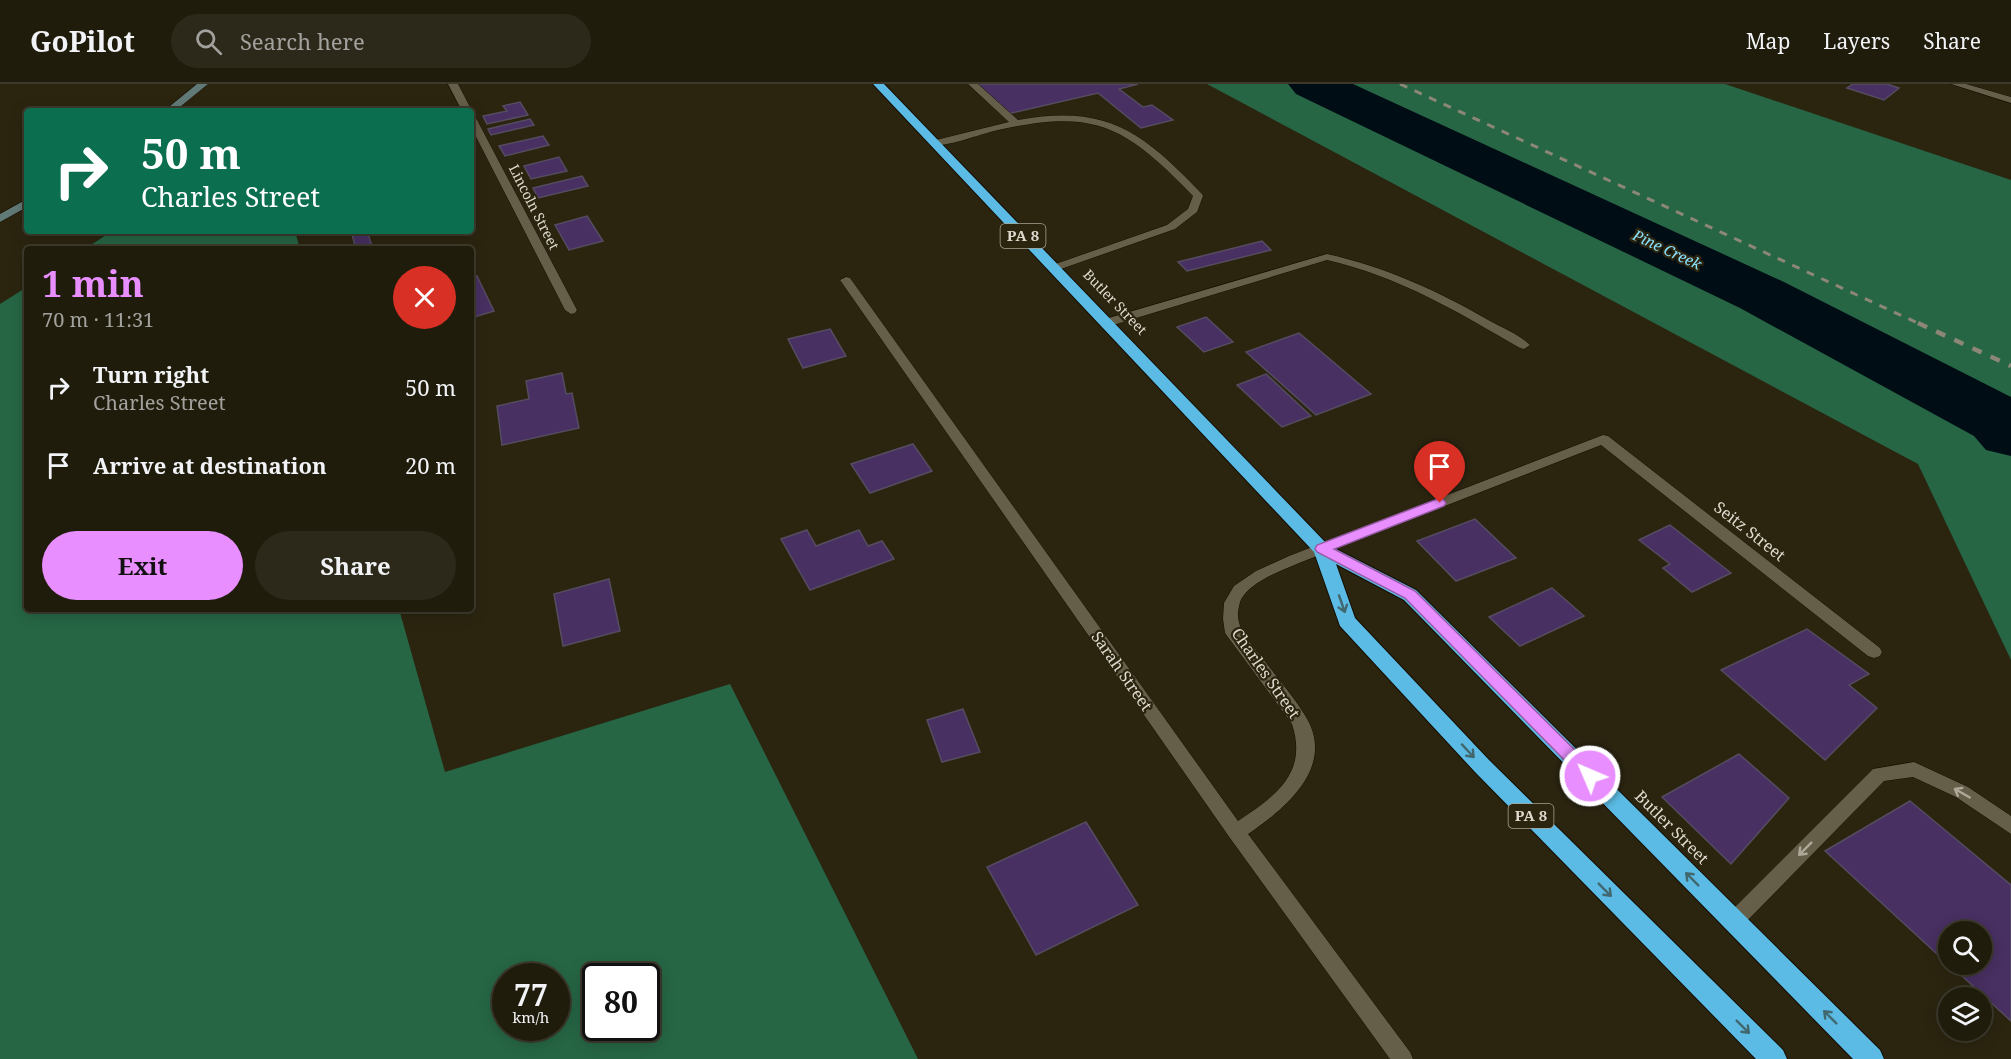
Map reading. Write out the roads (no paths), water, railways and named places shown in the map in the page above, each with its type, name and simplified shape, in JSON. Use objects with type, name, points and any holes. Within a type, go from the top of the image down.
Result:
[{"type":"highway","name":"Butler Street","points":[[878,84],[1322,549],[1410,595],[1871,1059]]},
{"type":"highway","name":"Butler Street","points":[[1322,549],[1347,621],[1482,766],[1774,1059]]},
{"type":"street","points":[[173,108],[203,84]]},
{"type":"street","points":[[453,84],[465,108]]},
{"type":"street","points":[[973,84],[1017,124]]},
{"type":"street","points":[[1956,84],[2011,100]]},
{"type":"street","points":[[935,143],[989,128],[1074,119],[1096,120],[1123,130],[1160,157],[1198,196],[1193,210],[1171,227],[1054,268]]},
{"type":"street","name":"Lincoln Street","points":[[474,124],[571,310]]},
{"type":"street","points":[[0,219],[24,203]]},
{"type":"street","points":[[1106,323],[1328,257],[1364,266],[1410,284],[1524,345]]},
{"type":"street","name":"Sarah Street","points":[[846,280],[1236,832],[1403,1059]]},
{"type":"street","name":"Charles Street","points":[[1236,832],[1277,805],[1292,789],[1302,770],[1307,750],[1306,733],[1300,722],[1231,629],[1232,601],[1239,590],[1256,578],[1322,549],[1603,439]]},
{"type":"street","name":"Seitz Street","points":[[1603,439],[1874,652]]},
{"type":"street","points":[[1734,921],[1879,774],[1914,770],[1962,792],[2011,826]]},
{"type":"waterway","name":"Pine Creek","points":[[1313,84],[1762,295],[1999,420],[2011,433]]},
{"type":"railway","points":[[1400,84],[1922,325]]},
{"type":"railway","points":[[1918,323],[2011,366]]}]
